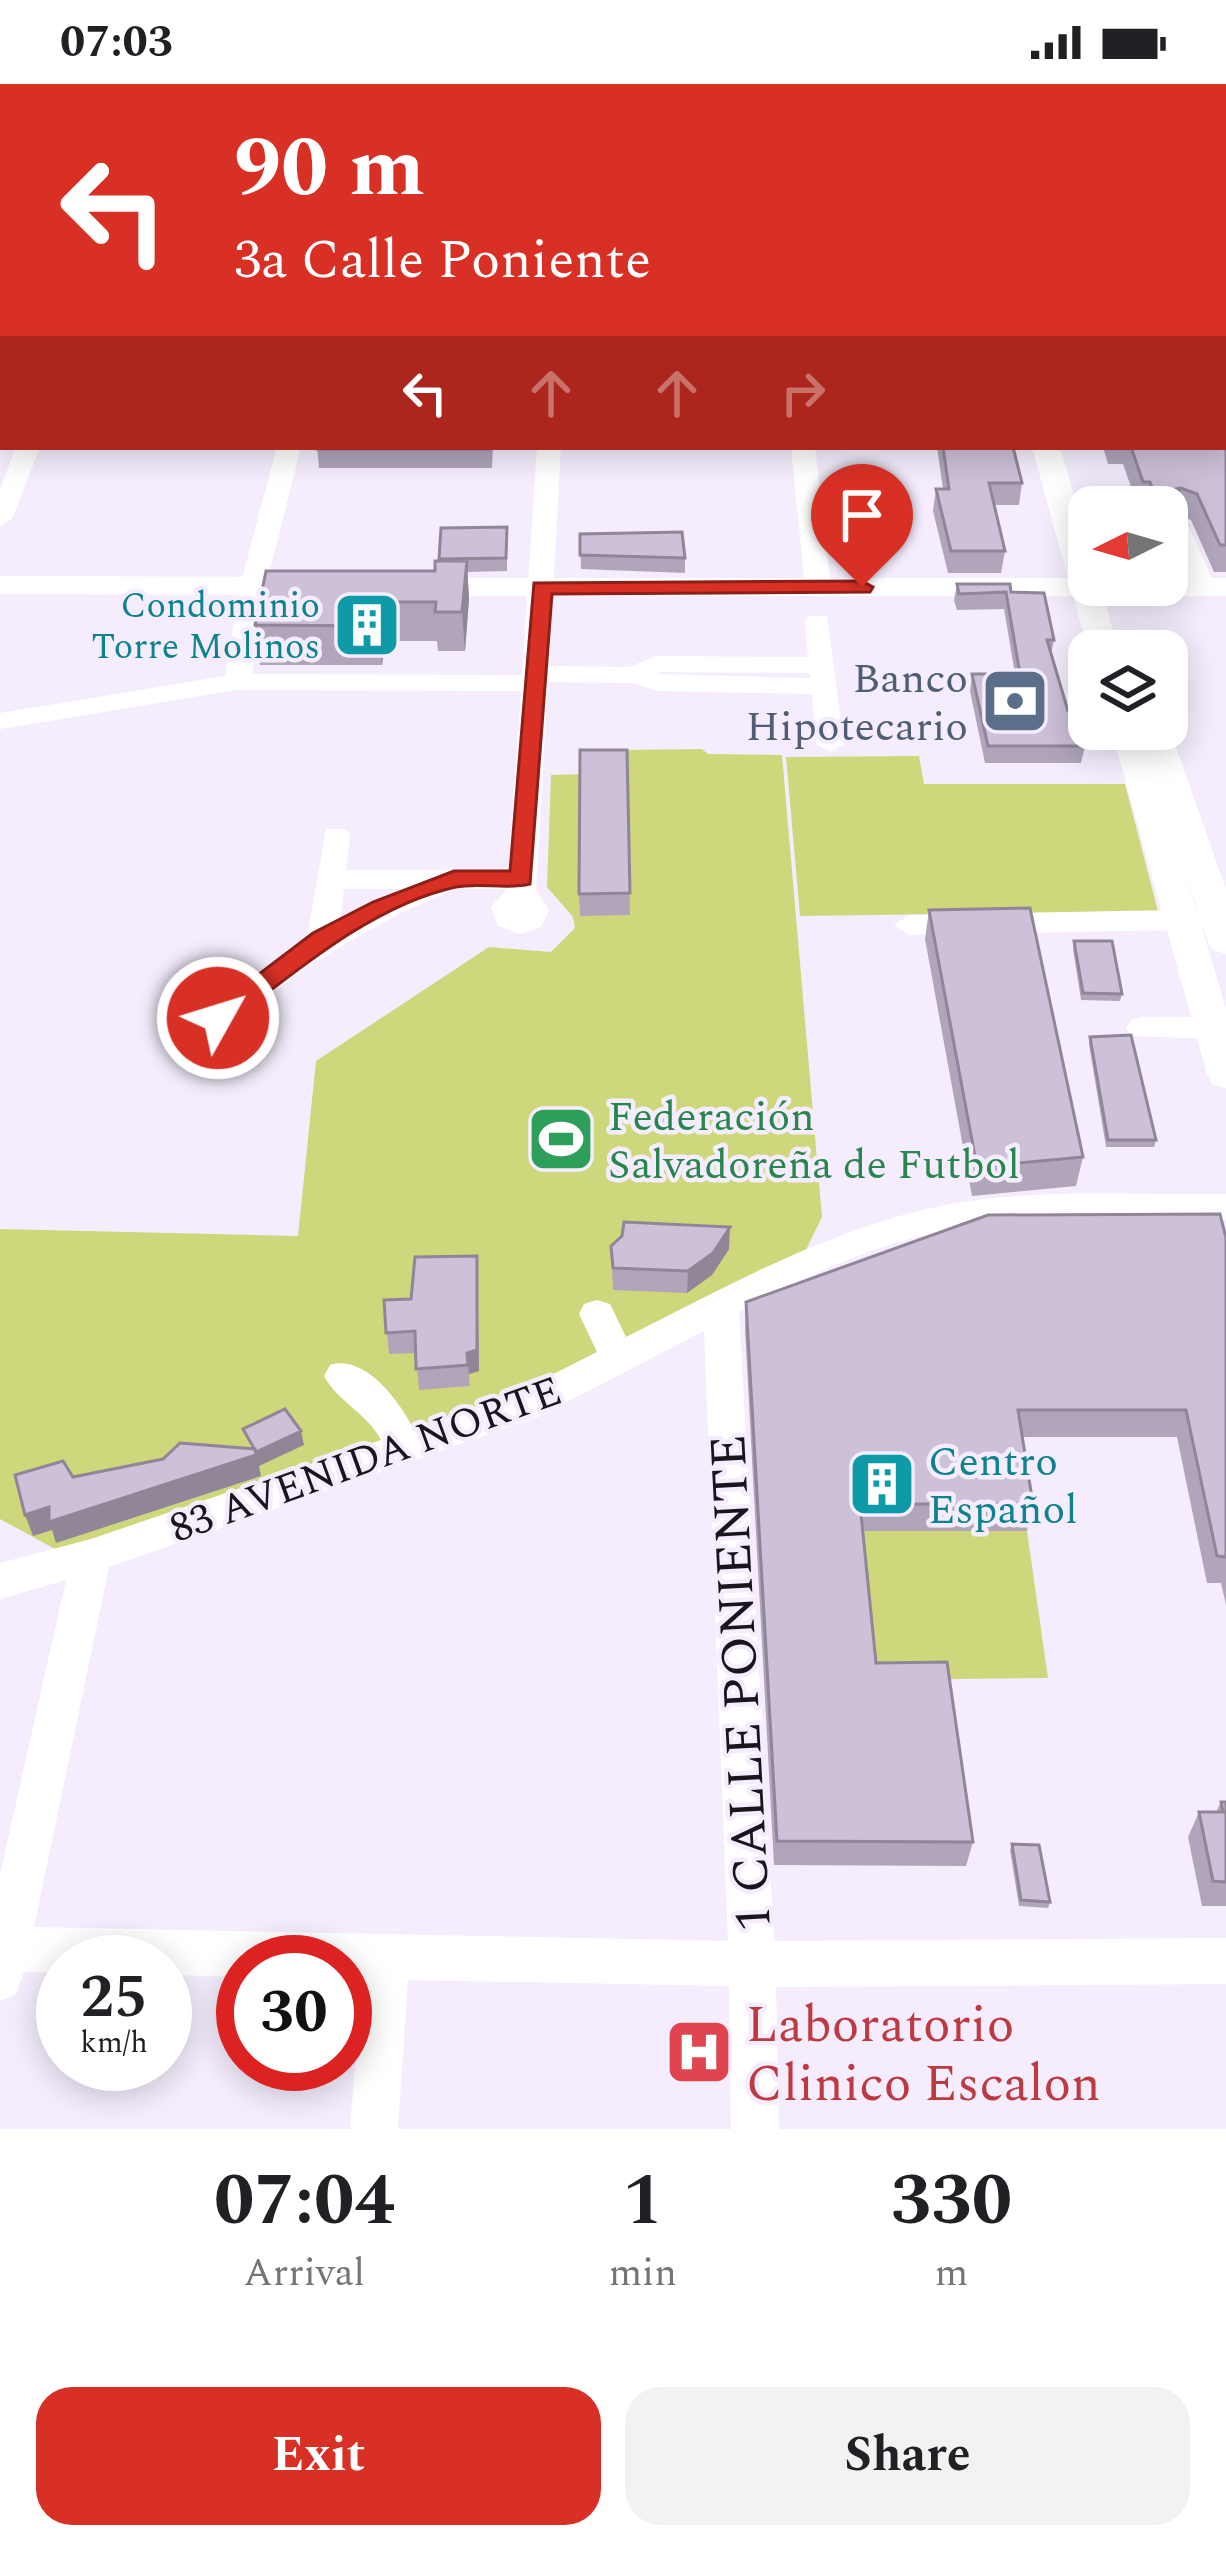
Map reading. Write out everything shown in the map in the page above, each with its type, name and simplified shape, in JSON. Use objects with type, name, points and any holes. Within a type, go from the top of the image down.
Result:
[{"type":"main road","points":[[1047,450],[1068,503]]},
{"type":"main road","points":[[1069,450],[1079,486]]},
{"type":"main road","points":[[0,585],[342,586]]},
{"type":"main road","points":[[387,587],[1068,586]]},
{"type":"main road","points":[[1136,750],[1214,924]]},
{"type":"main road","points":[[1162,750],[1214,924],[1213,1028],[1226,1074]]},
{"type":"street","points":[[0,518],[27,450]]},
{"type":"street","points":[[237,682],[254,586],[288,450]]},
{"type":"street","points":[[330,880],[454,879],[521,889],[549,450]]},
{"type":"street","points":[[803,450],[818,587]]},
{"type":"street","points":[[1188,544],[1215,587]]},
{"type":"street","points":[[818,621],[830,743]]},
{"type":"street","points":[[0,721],[237,682],[634,675],[656,664],[823,676]]},
{"type":"street","points":[[322,939],[336,835]]},
{"type":"street","points":[[218,1018],[322,939],[403,898],[454,879]]},
{"type":"street","points":[[909,926],[1047,935],[1214,924]]},
{"type":"street","points":[[1142,1028],[1213,1028]]},
{"type":"street","name":"83 AVENIDA NORTE","points":[[0,1581],[91,1556],[527,1405],[721,1310],[789,1270],[856,1243],[926,1222],[1001,1212],[1226,1207]]},
{"type":"street","name":"1 CALLE PONIENTE","points":[[721,1310],[752,1964],[755,2129]]},
{"type":"street","points":[[597,1314],[620,1361]]},
{"type":"street","points":[[343,1376],[385,1412],[405,1449]]},
{"type":"street","points":[[91,1556],[2,1958],[387,1957],[752,1964],[1226,1961]]},
{"type":"street","points":[[374,2129],[387,1957]]},
{"type":"green space","name":"Federación Salvadoreña de Futbol","points":[[702,749],[708,754],[782,755],[822,1217],[805,1252],[526,1397],[265,1490],[57,1550],[0,1519],[0,1229],[298,1236],[316,1061],[489,947],[551,952],[575,928],[573,917],[547,887],[551,775],[618,773],[619,750]]},
{"type":"green space","points":[[919,756],[924,784],[1125,784],[1158,911],[800,916],[786,757]]},
{"type":"green space","points":[[856,1531],[1027,1531],[1048,1678],[870,1680]]},
{"type":"building","points":[[943,450],[1014,450],[1022,483],[989,483],[1005,551],[951,551],[936,489],[949,489]]},
{"type":"building","points":[[1132,450],[1226,450],[1226,545],[1220,545],[1197,494],[1188,486],[1151,486],[1143,482]]},
{"type":"building","points":[[507,527],[506,558],[439,559],[441,528]]},
{"type":"building","points":[[682,532],[685,558],[580,555],[580,534]]},
{"type":"building","points":[[435,561],[467,561],[462,612],[435,612],[436,602],[381,602],[378,626],[255,625],[266,571],[435,571]]},
{"type":"building","points":[[957,584],[1010,584],[1011,592],[1044,593],[1054,640],[1047,640],[1068,711],[1068,746],[988,746],[972,674],[1020,674],[1006,592],[959,594]]},
{"type":"building","points":[[580,750],[627,750],[630,893],[579,894]]},
{"type":"building","points":[[1030,908],[1083,1157],[977,1167],[929,910]]},
{"type":"building","points":[[1074,941],[1112,941],[1122,994],[1083,993]]},
{"type":"building","points":[[1131,1035],[1156,1140],[1108,1140],[1090,1037]]},
{"type":"building","name":"Centro Español","points":[[1220,1214],[1226,1238],[1226,1557],[1217,1556],[1186,1410],[1018,1410],[1033,1504],[860,1504],[876,1663],[947,1662],[973,1842],[777,1841],[746,1302],[988,1215]]},
{"type":"building","points":[[624,1222],[730,1227],[713,1253],[688,1271],[613,1268],[611,1246],[622,1236]]},
{"type":"building","points":[[477,1256],[477,1350],[467,1353],[468,1365],[416,1369],[415,1331],[386,1333],[384,1300],[411,1299],[415,1257]]},
{"type":"building","points":[[285,1409],[301,1431],[256,1452],[243,1429]]},
{"type":"building","points":[[180,1443],[255,1449],[256,1455],[49,1522],[49,1507],[25,1515],[15,1475],[63,1461],[73,1477],[163,1459]]},
{"type":"building","points":[[1221,1802],[1226,1802],[1226,1882],[1213,1881],[1199,1812],[1223,1812]]},
{"type":"building","points":[[1012,1844],[1039,1845],[1050,1902],[1021,1900]]},
{"type":"place","name":"Condominio Torre Molinos","points":[[367,625]]},
{"type":"place","name":"Banco Hipotecario","points":[[1015,701]]},
{"type":"place","name":"Federación Salvadoreña de Futbol","points":[[561,1139]]},
{"type":"place","name":"Centro Español","points":[[882,1484]]},
{"type":"place","name":"Laboratorio Clinico Escalon","points":[[699,2052]]},
{"type":"route","points":[[218,1018],[322,939],[403,898],[454,879],[521,879],[542,588],[862,587]]}]
